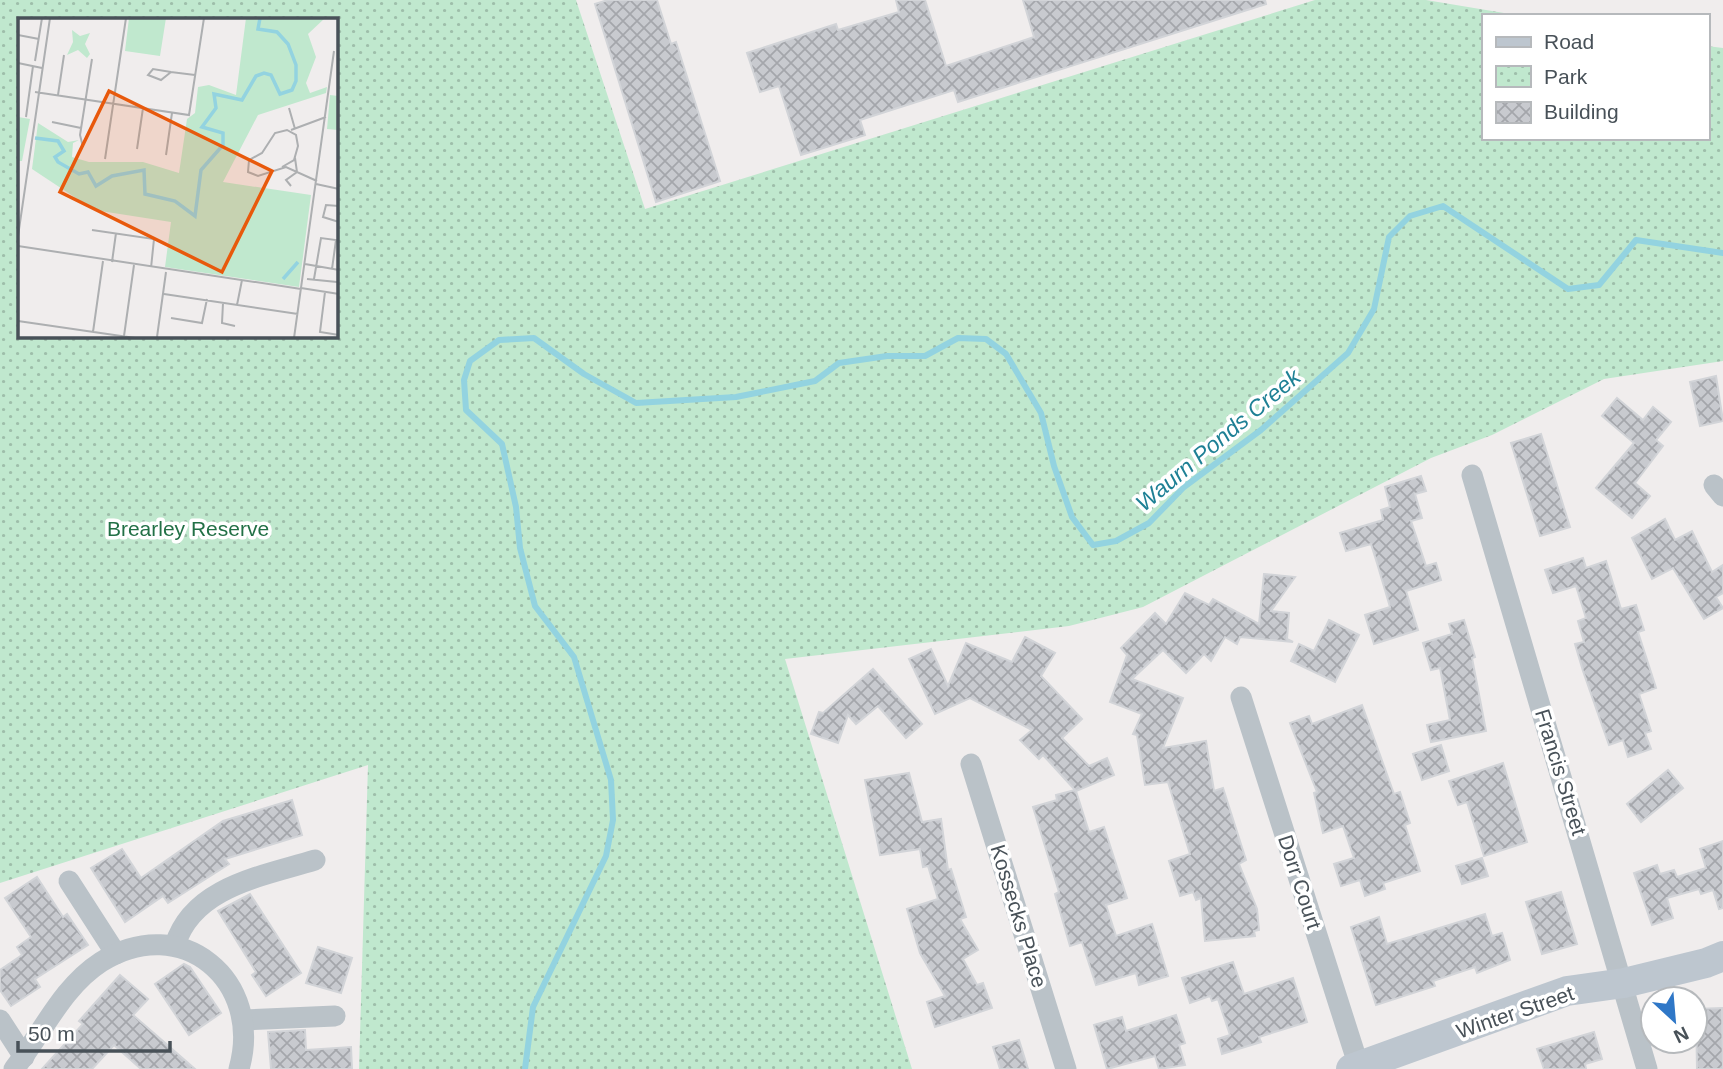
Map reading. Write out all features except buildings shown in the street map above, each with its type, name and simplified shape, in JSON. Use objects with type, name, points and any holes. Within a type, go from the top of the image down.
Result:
[{"type":"street","name":"Francis Street","points":[[1472,475],[1647,1069]]},
{"type":"street","name":"Dorr Court","points":[[1241,697],[1355,1068]]},
{"type":"street","name":"Kossecks Place","points":[[971,764],[1066,1069]]},
{"type":"street","points":[[175,944],[187,918],[212,897],[239,884],[315,860]]},
{"type":"street","points":[[69,881],[116,954]]},
{"type":"street","points":[[19,1063],[75,985],[98,964],[116,954],[145,945],[175,944],[191,950],[212,966],[232,991],[244,1020],[245,1045],[239,1069]]},
{"type":"street","name":"Winter Street","points":[[1355,1068],[1567,991],[1624,984],[1706,963],[1723,956]]},
{"type":"street","points":[[244,1020],[335,1016]]},
{"type":"street","points":[[0,1020],[19,1063]]},
{"type":"green space","name":"Brearley Reserve","points":[[0,0],[576,0],[645,209],[1315,0],[1426,0],[1510,14],[1482,14],[1482,140],[1709,140],[1709,46],[1723,48],[1723,361],[1604,379],[1492,435],[1431,458],[1143,607],[1069,626],[785,659],[912,1069],[359,1069],[368,765],[0,883]]},
{"type":"waterway","name":"Waurn Ponds Creek","points":[[525,1069],[533,1007],[606,856],[613,820],[611,780],[574,657],[535,606],[520,548],[516,507],[502,444],[466,410],[464,380],[470,361],[499,340],[534,338],[584,374],[636,403],[736,397],[815,381],[839,363],[887,356],[925,356],[958,338],[986,339],[1006,354],[1041,413],[1054,466],[1072,517],[1093,545],[1116,541],[1149,523],[1184,487],[1261,430],[1348,353],[1374,309],[1389,237],[1410,216],[1443,206],[1568,289],[1599,285],[1636,240],[1723,253]]}]
